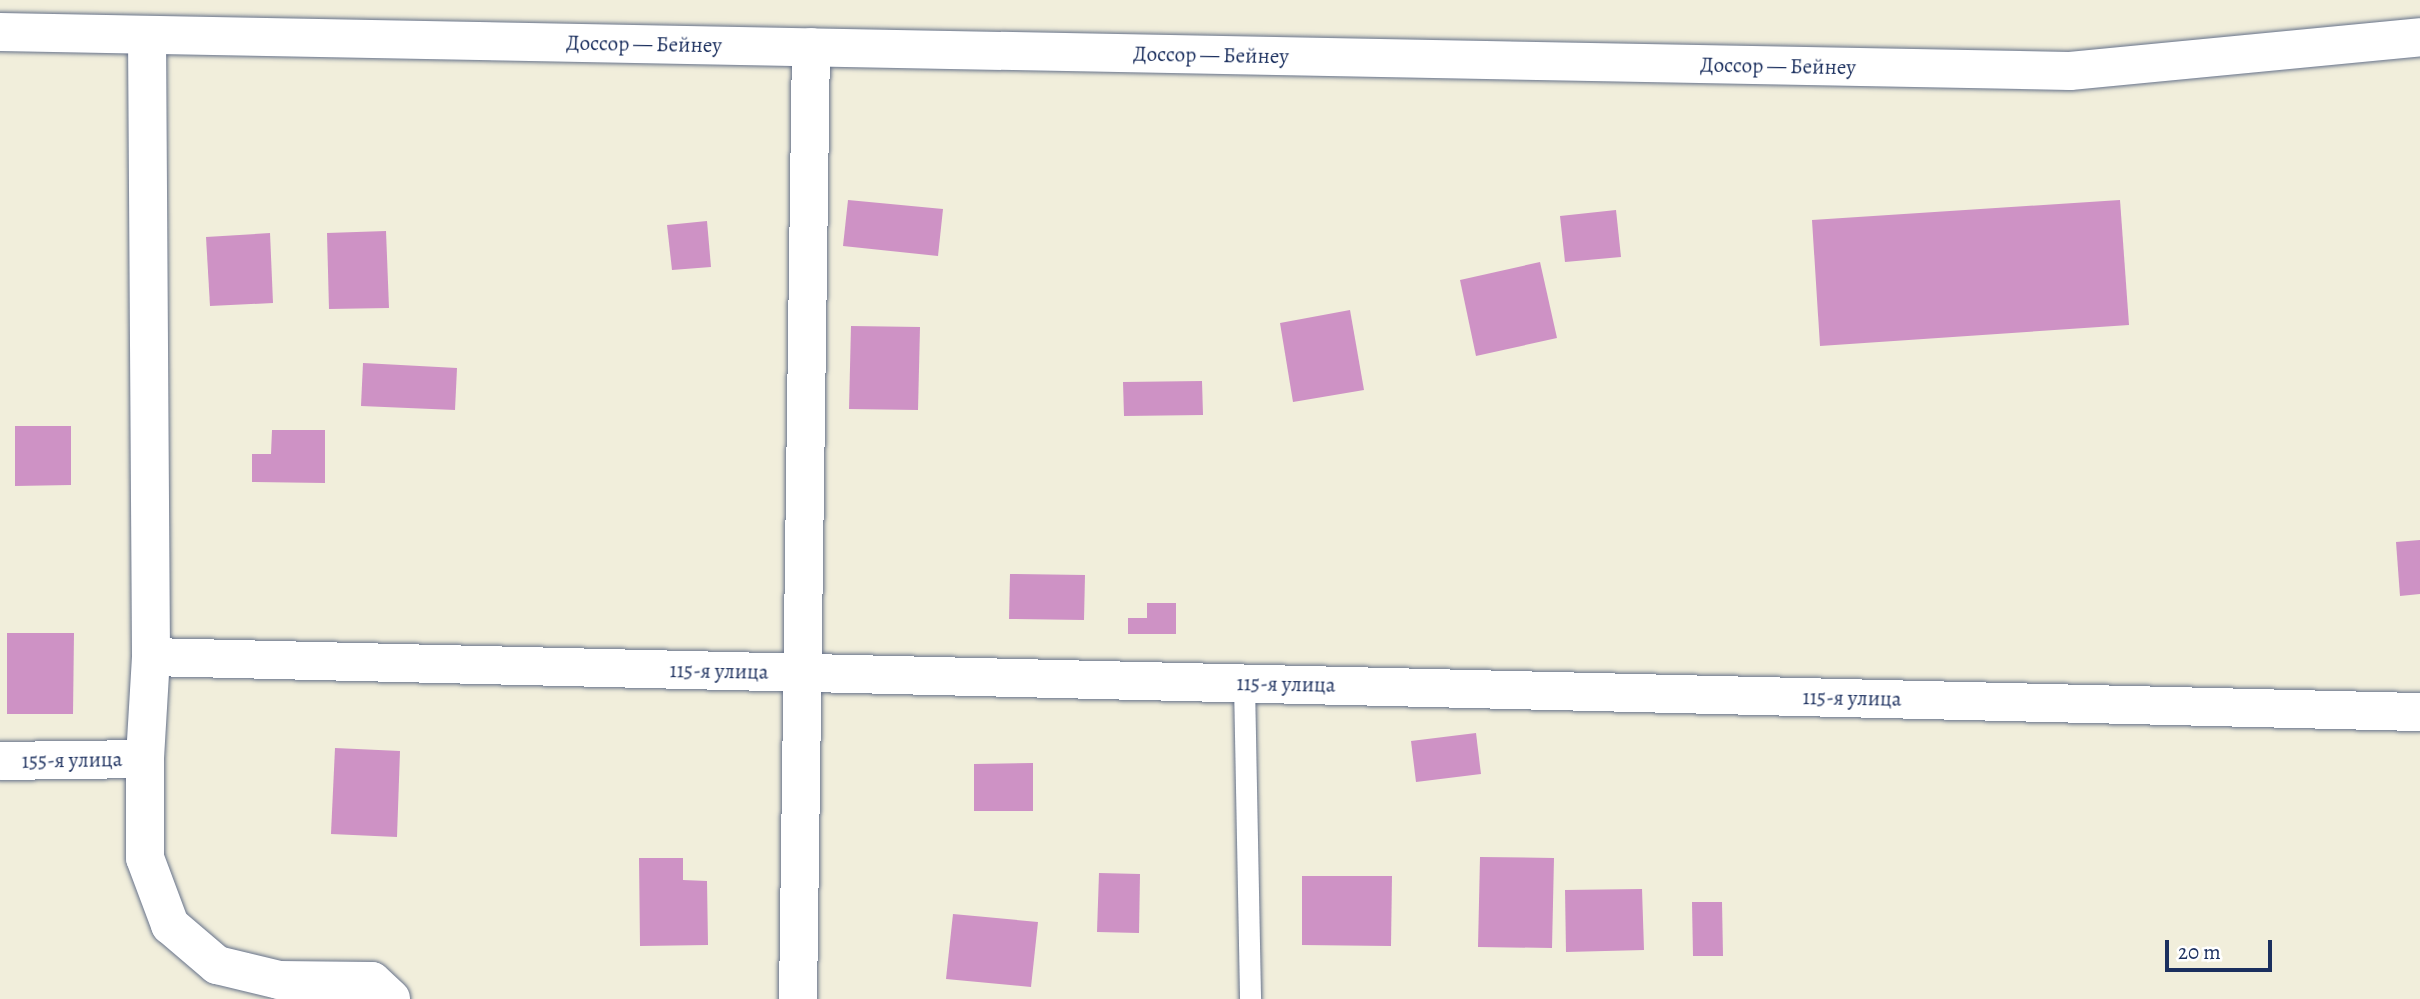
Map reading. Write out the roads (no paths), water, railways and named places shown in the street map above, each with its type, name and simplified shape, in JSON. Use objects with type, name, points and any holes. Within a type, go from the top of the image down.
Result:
[{"type":"main road","name":"Доссор — Бейнеу","points":[[0,32],[2070,71],[2420,37]]},
{"type":"main road","points":[[147,35],[151,657],[145,759],[145,858],[170,925],[217,965],[279,981],[372,981],[391,999]]},
{"type":"main road","points":[[798,999],[811,47]]},
{"type":"main road","name":"115-я улица","points":[[151,657],[2420,712]]},
{"type":"main road","name":"155-я улица","points":[[0,761],[145,759]]},
{"type":"lane","points":[[1244,683],[1250,999]]}]
